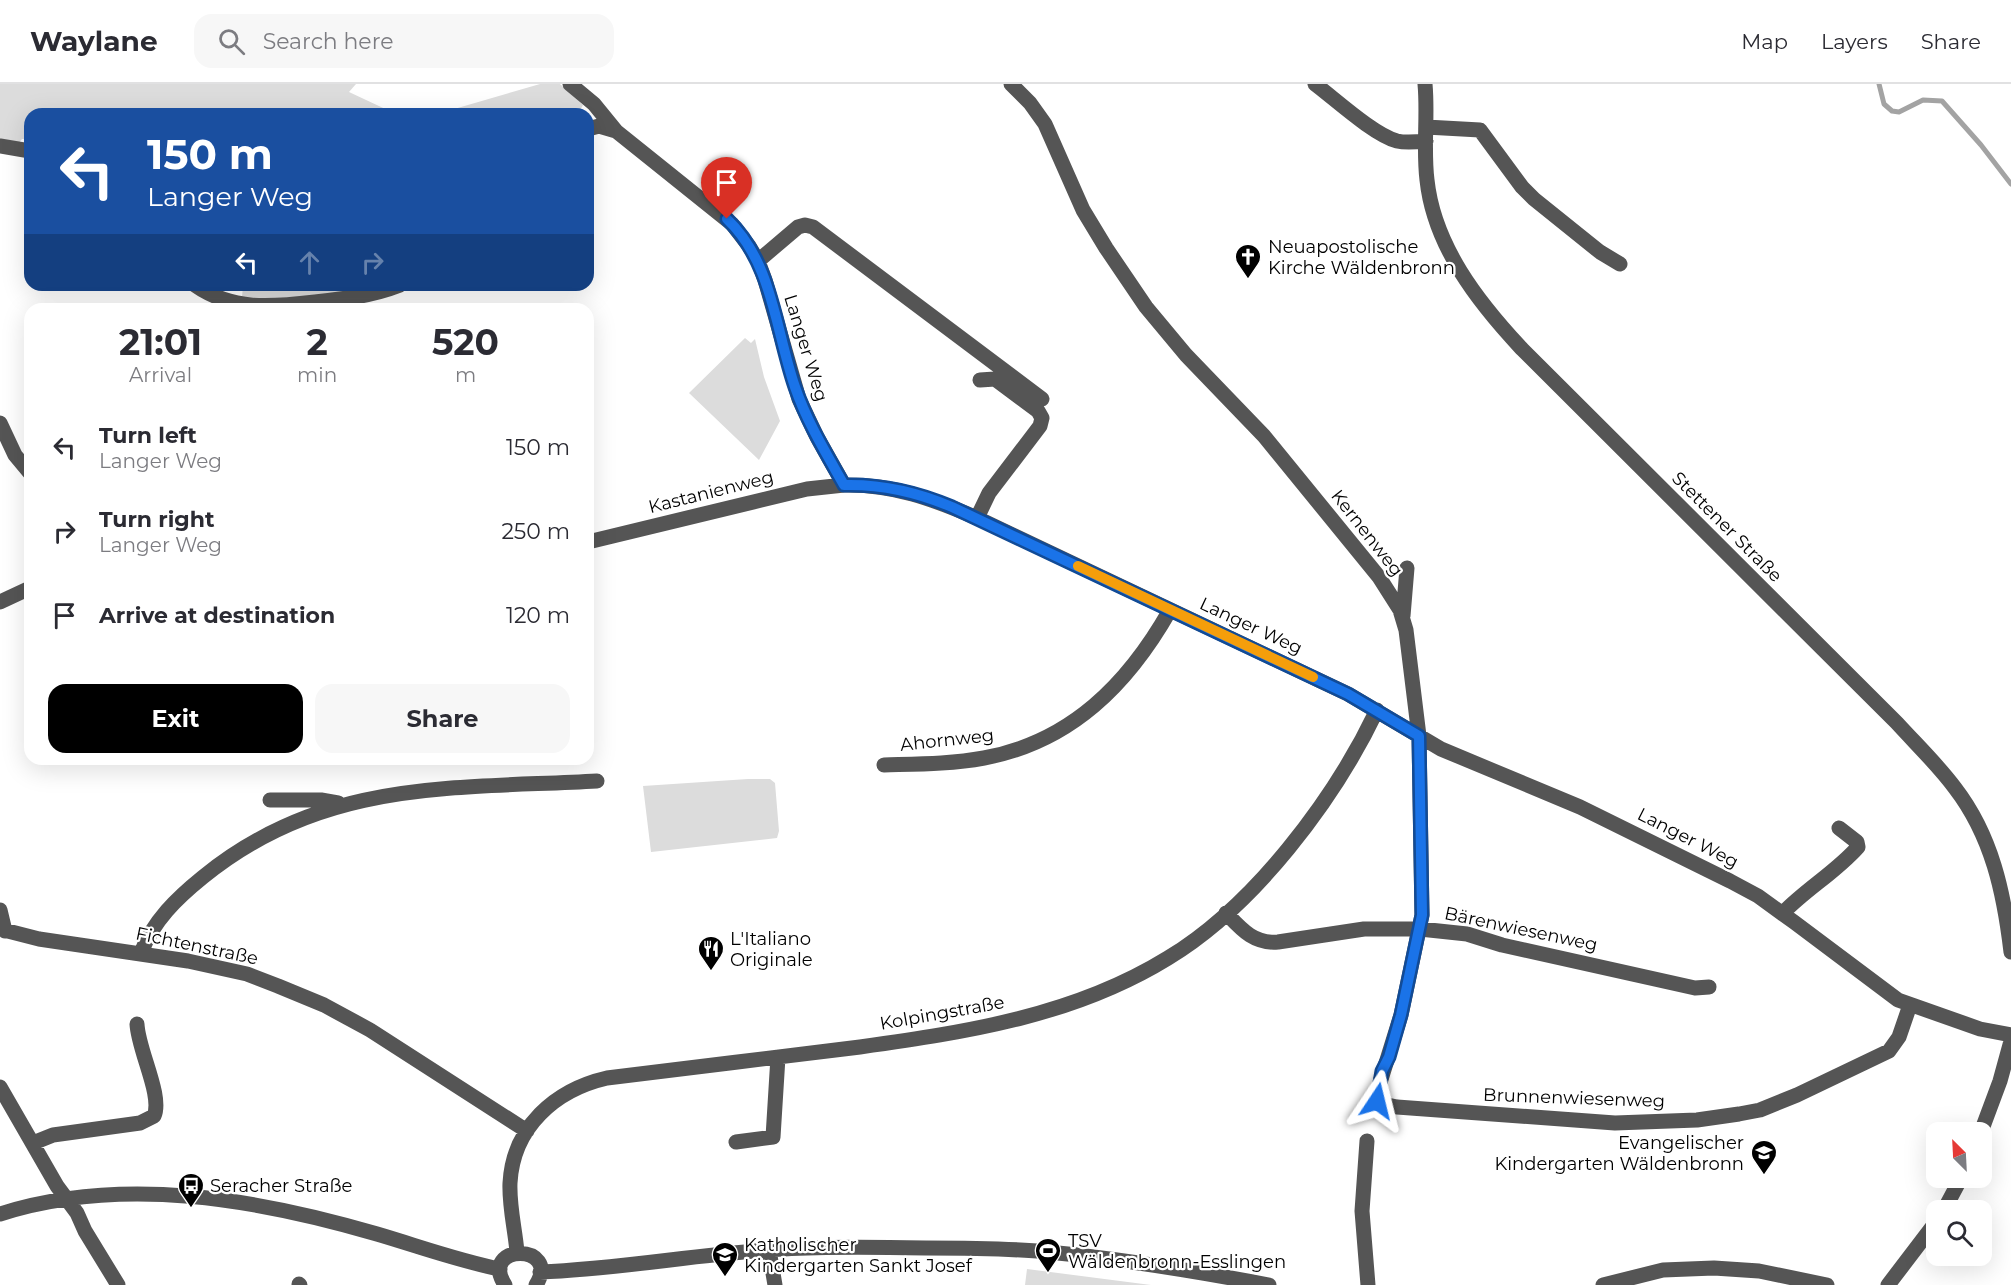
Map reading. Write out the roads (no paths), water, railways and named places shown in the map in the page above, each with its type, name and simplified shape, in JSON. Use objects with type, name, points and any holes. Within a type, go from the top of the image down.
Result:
[{"type":"street","name":"Langer Weg","points":[[570,84],[594,104],[616,131],[727,219],[741,235],[758,261],[799,399],[844,485],[869,485],[902,490],[936,500],[977,518],[1348,694],[1442,749],[1622,827],[1730,881],[1758,896],[1894,998],[1988,1032],[2011,1035]]},
{"type":"street","name":"Kernenweg","points":[[1011,84],[1037,112],[1050,132],[1083,210],[1106,249],[1151,314],[1186,355],[1264,436],[1379,578],[1403,616],[1419,736],[1422,915],[1401,1015],[1389,1057],[1382,1071],[1376,1098]]},
{"type":"street","points":[[1315,84],[1352,113],[1390,138],[1401,142],[1426,134],[1480,130],[1534,200],[1600,252],[1620,264]]},
{"type":"street","name":"Stettener Straße","points":[[1425,84],[1427,178],[1434,214],[1459,268],[1486,309],[1551,379],[1897,723],[1955,788],[1971,812],[1990,850],[2003,897],[2011,952]]},
{"type":"street","points":[[594,128],[604,126],[616,131]]},
{"type":"street","points":[[0,146],[24,150]]},
{"type":"street","points":[[758,261],[798,227],[805,225],[813,227],[1042,399]]},
{"type":"street","points":[[206,291],[223,300],[241,303]]},
{"type":"street","points":[[302,303],[357,297],[378,291]]},
{"type":"street","points":[[977,518],[989,493],[1040,426],[1042,420],[1038,411],[995,379],[980,380]]},
{"type":"street","points":[[0,423],[15,455],[24,466]]},
{"type":"street","name":"Kastanienweg","points":[[594,541],[807,489],[844,485]]},
{"type":"street","points":[[1403,616],[1407,567]]},
{"type":"street","points":[[0,602],[24,591]]},
{"type":"street","name":"Ahornweg","points":[[884,765],[984,758],[1018,749],[1053,734],[1088,711],[1123,678],[1147,648],[1170,610]]},
{"type":"street","name":"Kolpingstraße","points":[[518,1252],[510,1201],[510,1182],[514,1160],[527,1131],[539,1113],[555,1100],[575,1088],[597,1081],[952,1034],[1043,1013],[1100,992],[1146,971],[1189,944],[1226,913],[1272,866],[1309,821],[1348,763],[1377,710]]},
{"type":"street","points":[[141,953],[150,931],[170,907],[200,879],[230,856],[277,829],[343,804],[401,793],[597,781]]},
{"type":"street","points":[[270,800],[321,800],[343,804]]},
{"type":"street","points":[[1783,914],[1804,892],[1846,860],[1858,847],[1857,842],[1839,828]]},
{"type":"street","points":[[0,910],[2,930]]},
{"type":"street","name":"Bärenwiesenweg","points":[[1226,913],[1253,938],[1271,943],[1356,930],[1420,929],[1467,934],[1502,945],[1695,988],[1709,987]]},
{"type":"street","name":"Fichtenstraße","points":[[2,930],[50,941],[141,953],[246,974],[312,1000],[370,1030],[527,1131]]},
{"type":"street","name":"Brunnenwiesenweg","points":[[1376,1098],[1380,1104],[1391,1107],[1598,1122],[1697,1120],[1739,1114],[1768,1107],[1889,1051],[1899,1037],[1910,1005]]},
{"type":"street","points":[[33,1143],[53,1135],[140,1123],[154,1116],[157,1101],[138,1040],[137,1024]]},
{"type":"street","points":[[1985,1122],[2011,1041]]},
{"type":"street","points":[[736,1142],[772,1137],[777,1057]]},
{"type":"street","points":[[0,1087],[66,1199],[77,1212],[86,1232],[118,1285]]},
{"type":"street","points":[[1367,1141],[1362,1237],[1368,1285]]},
{"type":"street","points":[[0,1214],[31,1205],[66,1199],[141,1194],[227,1201],[336,1223],[470,1263],[500,1269]]},
{"type":"street","points":[[1888,1285],[1926,1235]]},
{"type":"street","points":[[505,1285],[500,1269],[504,1260],[518,1252],[532,1256],[538,1264],[538,1279],[588,1270],[770,1250],[885,1247],[1047,1252],[1154,1264],[1269,1285]]},
{"type":"street","points":[[770,1250],[775,1285]]},
{"type":"street","points":[[1602,1285],[1663,1270],[1700,1268],[1742,1269],[1827,1285]]},
{"type":"waterway","points":[[1879,84],[1884,104],[1892,111],[1899,112],[1923,100],[1942,101],[1981,145],[2011,184]]},
{"type":"place","name":"Neuapostolische Kirche Wäldenbronn","points":[[1248,280]]},
{"type":"place","name":"L'Italiano Originale","points":[[711,972]]},
{"type":"place","name":"Evangelischer Kindergarten Wäldenbronn","points":[[1764,1176]]},
{"type":"place","name":"Seracher Straße","points":[[191,1209]]},
{"type":"place","name":"TSV Wäldenbronn-Esslingen","points":[[1048,1274]]},
{"type":"place","name":"Katholischer Kindergarten Sankt Josef","points":[[725,1278]]}]
